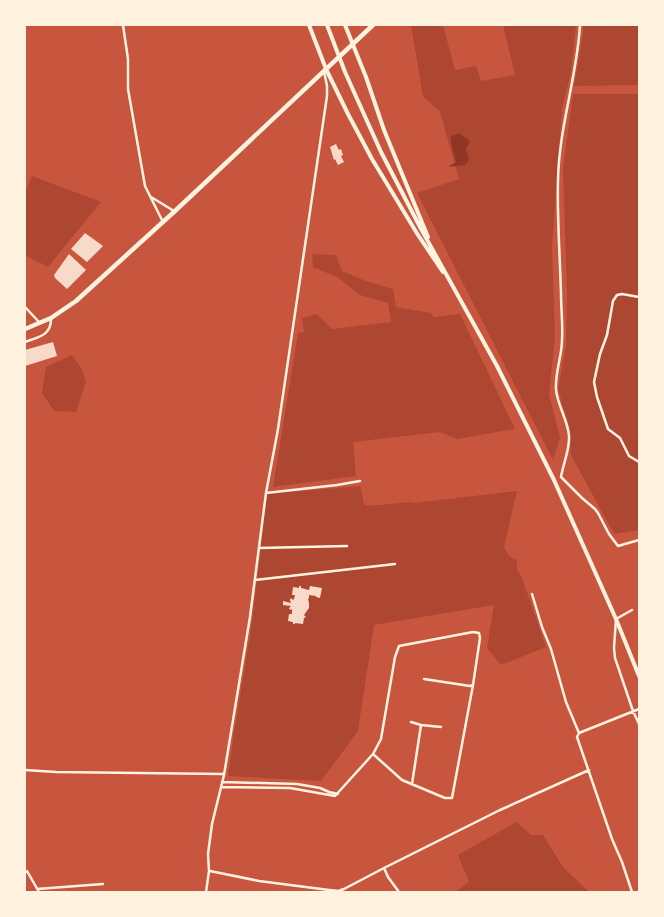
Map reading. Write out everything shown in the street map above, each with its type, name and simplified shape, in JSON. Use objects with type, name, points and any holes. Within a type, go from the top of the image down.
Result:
[{"type":"highway","points":[[25,329],[51,318],[76,301],[374,25]]},
{"type":"main road","points":[[309,25],[325,70],[372,159],[436,263],[452,284]]},
{"type":"main road","points":[[328,25],[362,113],[381,152],[431,248],[497,366],[554,480],[616,619],[639,676]]},
{"type":"main road","points":[[345,25],[431,248]]},
{"type":"street","points":[[123,25],[128,59],[129,97],[145,186],[163,222]]},
{"type":"street","points":[[561,477],[570,435],[556,392],[562,342],[558,177],[562,138],[579,41],[580,25]]},
{"type":"street","points":[[206,892],[211,832],[224,774],[255,580],[266,493],[278,428],[327,96],[325,70]]},
{"type":"street","points":[[150,196],[175,211]]},
{"type":"street","points":[[639,297],[622,294],[617,295],[613,301],[607,335],[600,354],[594,382],[608,429],[620,438],[629,456],[639,462]]},
{"type":"street","points":[[25,307],[40,323]]},
{"type":"street","points":[[25,342],[48,331],[51,318]]},
{"type":"street","points":[[554,480],[561,477]]},
{"type":"street","points":[[561,477],[595,509],[618,546],[639,540]]},
{"type":"street","points":[[266,493],[360,481]]},
{"type":"street","points":[[259,548],[347,546]]},
{"type":"street","points":[[255,580],[394,564]]},
{"type":"street","points":[[532,594],[566,702],[579,733],[578,741],[632,892]]},
{"type":"street","points":[[632,610],[616,619],[614,648],[615,658],[639,724]]},
{"type":"street","points":[[221,787],[297,789],[335,796],[372,754],[381,739],[398,648],[401,645],[478,632],[480,638],[473,684],[452,798],[445,798],[398,777],[372,754]]},
{"type":"street","points":[[424,679],[470,686],[473,684]]},
{"type":"street","points":[[579,733],[639,709]]},
{"type":"street","points":[[411,722],[441,727]]},
{"type":"street","points":[[412,784],[421,725]]},
{"type":"street","points":[[25,770],[224,774]]},
{"type":"street","points":[[209,871],[259,881],[344,891],[384,868],[508,806],[589,770]]},
{"type":"street","points":[[222,782],[297,784],[320,788],[338,794]]},
{"type":"street","points":[[297,784],[297,789]]},
{"type":"street","points":[[384,868],[399,892]]},
{"type":"street","points":[[25,872],[28,871],[38,890],[103,884]]},
{"type":"shaded area","points":[[411,25],[443,25],[455,70],[476,66],[481,81],[515,75],[503,25],[576,25],[571,72],[562,109],[552,248],[555,337],[549,394],[560,438],[553,460],[417,193],[459,179],[440,112],[423,96]]},
{"type":"shaded area","points":[[583,25],[639,25],[639,85],[574,86]]},
{"type":"shaded area","points":[[573,94],[639,94],[639,530],[614,534],[571,455],[570,429],[558,390],[566,345],[567,295],[563,169]]},
{"type":"shaded area","points":[[459,133],[469,140],[466,149],[469,160],[465,165],[448,167],[456,162],[451,136]]},
{"type":"shaded area","points":[[32,176],[101,202],[48,267],[25,255],[25,192]]},
{"type":"shaded area","points":[[312,254],[336,255],[342,271],[393,289],[396,307],[431,313],[434,317],[460,314],[515,429],[457,439],[440,432],[353,442],[356,476],[273,487],[298,333],[304,332],[302,318],[317,314],[332,329],[391,322],[388,303],[360,295],[337,277],[313,267]]},
{"type":"shaded area","points":[[72,355],[81,368],[86,381],[76,412],[54,411],[42,393],[46,367]]},
{"type":"shaded area","points":[[360,486],[364,504],[368,506],[414,503],[517,491],[504,547],[509,556],[517,560],[517,570],[522,578],[546,647],[501,665],[487,648],[494,605],[374,625],[358,731],[321,781],[228,776],[252,623],[267,494]]},
{"type":"shaded area","points":[[516,822],[531,835],[543,835],[563,867],[589,892],[455,892],[469,882],[458,855]]},
{"type":"building","points":[[336,144],[339,150],[341,149],[343,155],[341,156],[344,162],[338,165],[334,160],[330,147]]},
{"type":"building","points":[[85,233],[103,246],[87,262],[71,249]]},
{"type":"building","points":[[69,254],[86,270],[67,289],[54,275]]},
{"type":"building","points":[[53,342],[57,356],[25,366],[25,350]]},
{"type":"building","points":[[299,586],[309,590],[310,586],[322,588],[320,598],[309,595],[309,608],[304,615],[306,617],[303,624],[293,624],[293,622],[288,621],[289,614],[292,614],[292,609],[290,610],[289,608],[291,606],[283,605],[283,601],[291,603],[291,598],[293,600],[295,595],[292,595],[293,587],[299,588]]}]
